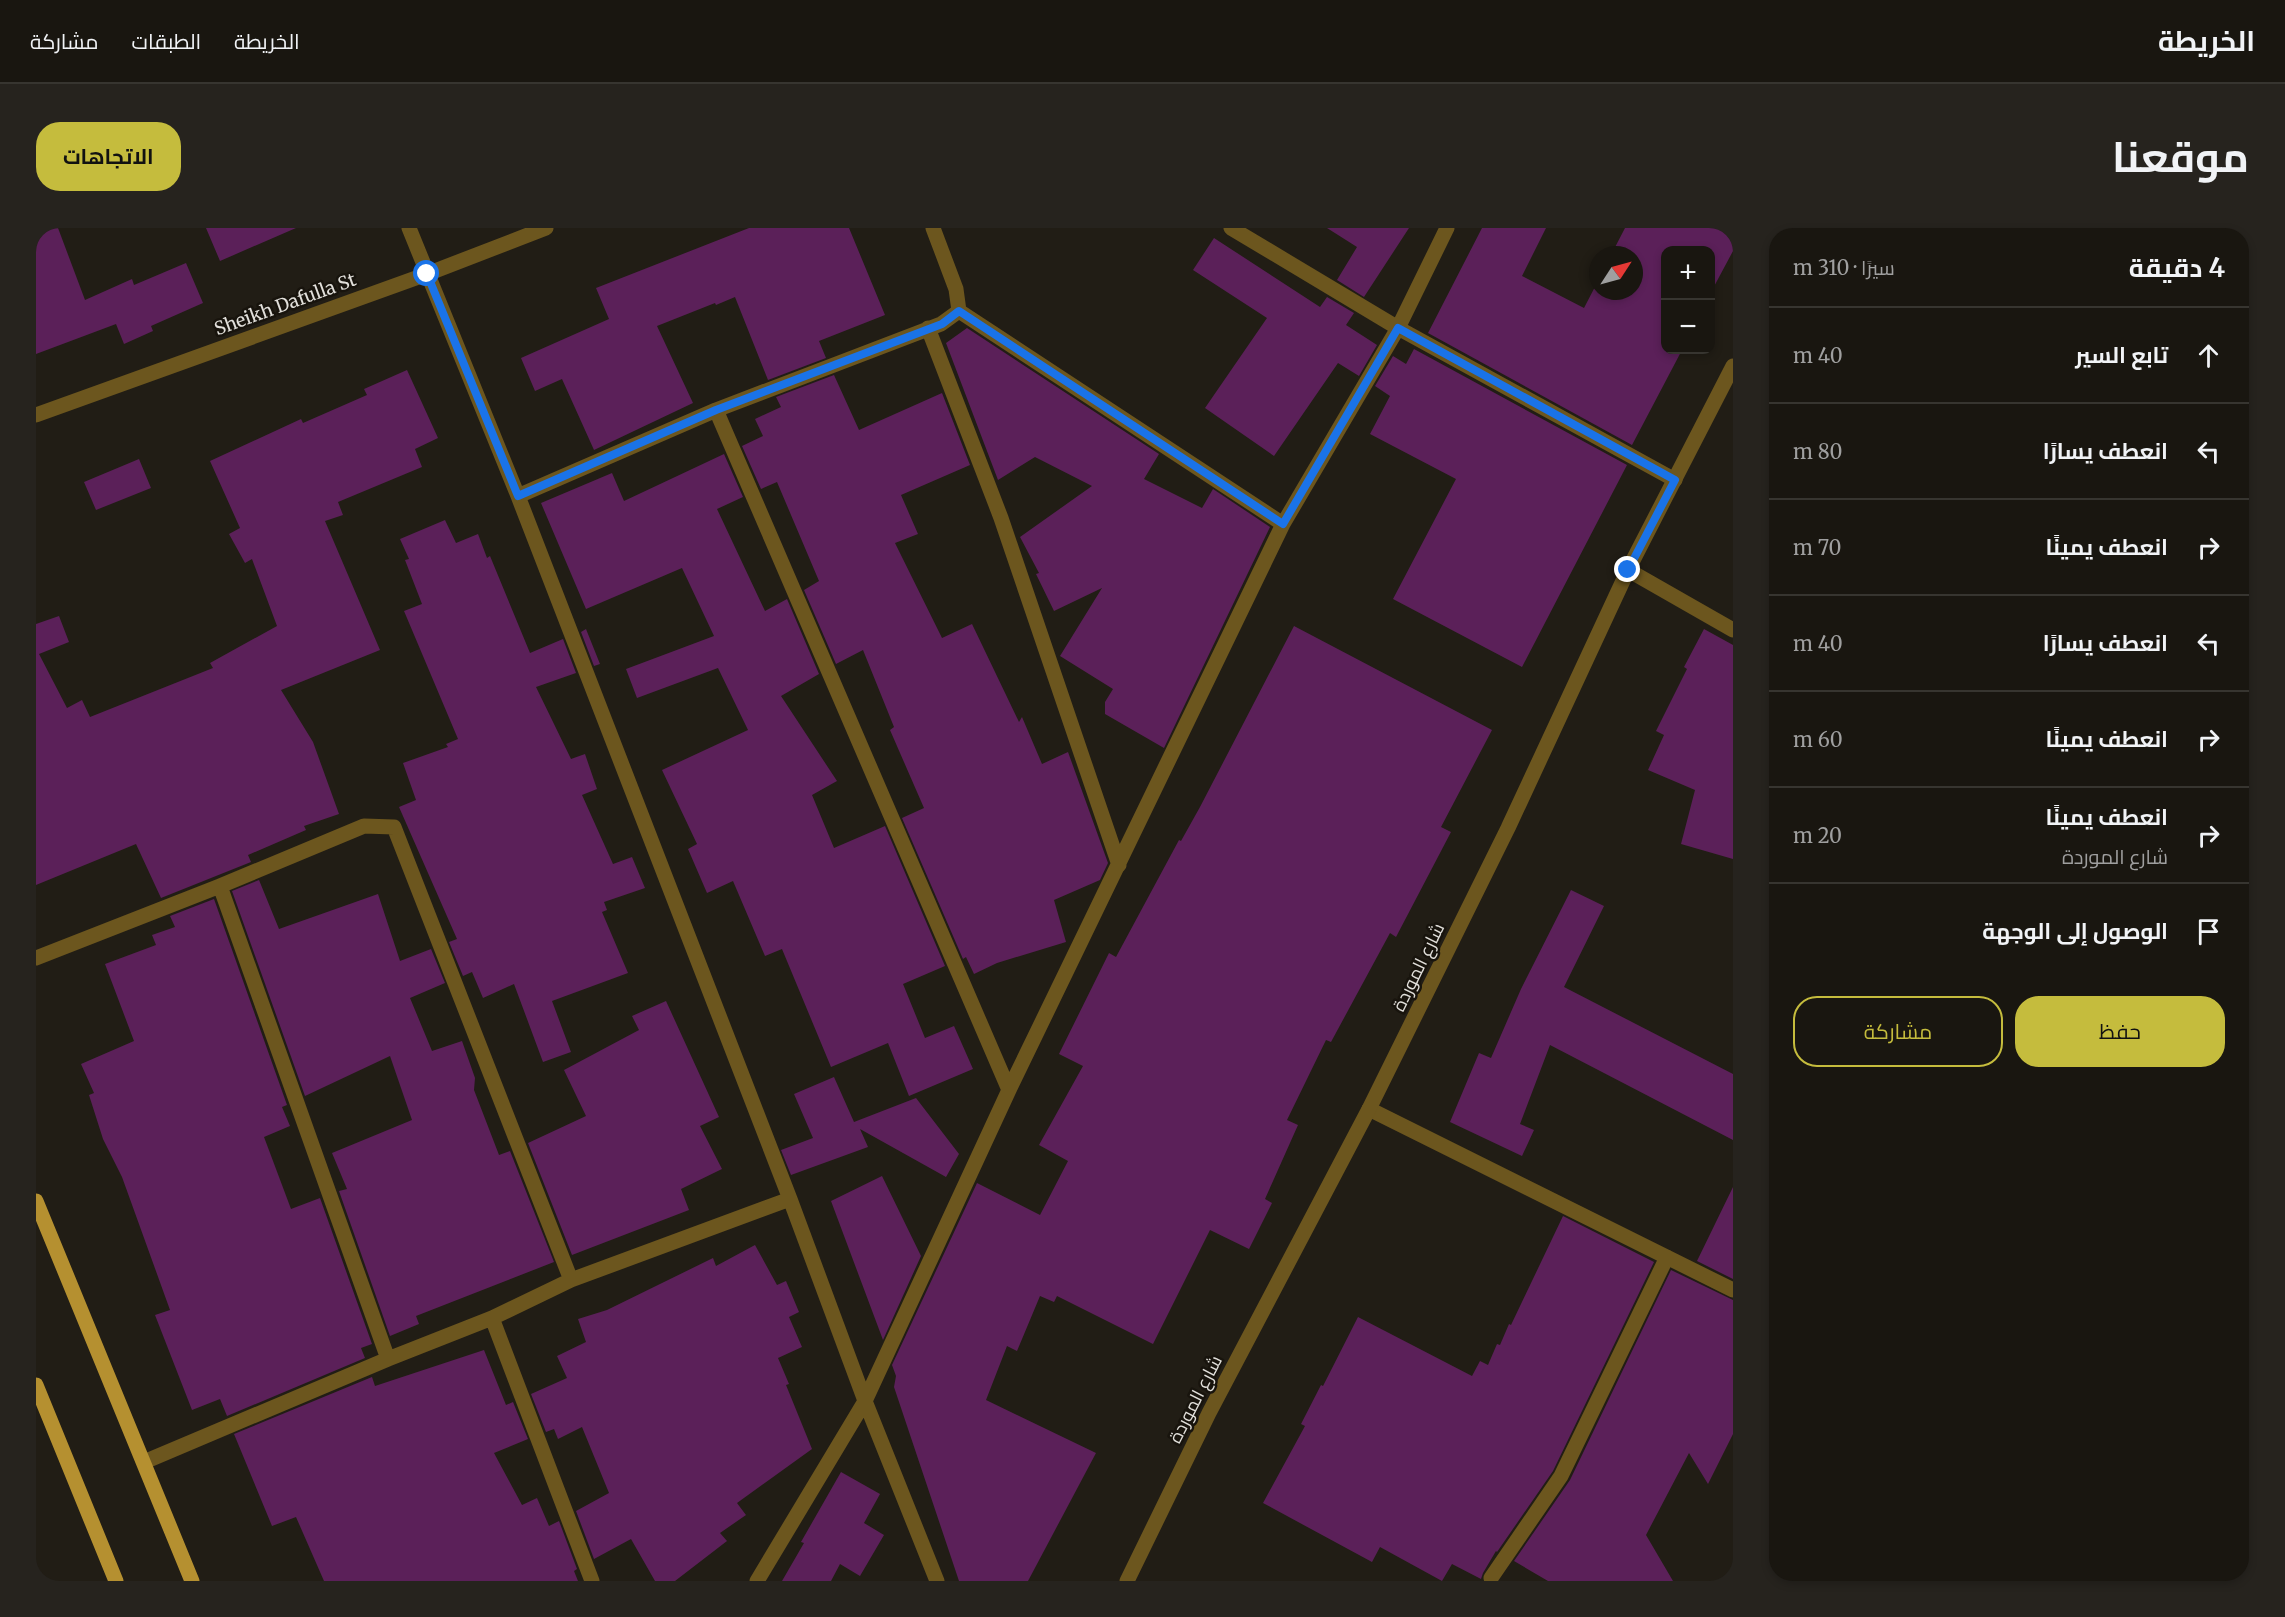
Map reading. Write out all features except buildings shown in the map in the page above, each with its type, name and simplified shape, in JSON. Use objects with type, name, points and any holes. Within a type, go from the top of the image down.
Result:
[{"type":"main road","points":[[36,1201],[192,1581]]},
{"type":"main road","points":[[36,1385],[116,1581]]},
{"type":"street","points":[[410,228],[518,496],[790,1199],[865,1401],[937,1581]]},
{"type":"street","name":"Sheikh Dafulla St","points":[[36,415],[427,274],[546,228]]},
{"type":"street","points":[[933,228],[956,289],[959,311],[1283,524]]},
{"type":"street","points":[[1231,228],[1398,328],[1675,480]]},
{"type":"street","points":[[757,1581],[865,1401],[1009,1090],[1283,524],[1398,328],[1447,228]]},
{"type":"street","points":[[518,496],[716,410],[942,324],[959,311]]},
{"type":"street","points":[[928,328],[1001,518],[1119,865]]},
{"type":"street","name":"شارع الموردة","points":[[1127,1581],[1209,1413],[1369,1109],[1508,828],[1628,570],[1733,366]]},
{"type":"street","points":[[716,410],[1009,1090]]},
{"type":"street","points":[[1628,570],[1733,630]]},
{"type":"street","points":[[36,958],[220,886],[364,825],[394,827],[571,1280]]},
{"type":"street","points":[[220,886],[388,1359]]},
{"type":"street","points":[[1369,1109],[1733,1290]]},
{"type":"street","points":[[144,1462],[388,1359],[492,1318],[571,1280],[790,1199]]},
{"type":"street","points":[[1491,1578],[1561,1476],[1667,1257]]},
{"type":"street","points":[[492,1318],[592,1581]]},
{"type":"route","points":[[427,274],[518,496],[716,410],[942,324],[959,311],[1283,524],[1398,328],[1675,480],[1628,570]]}]
